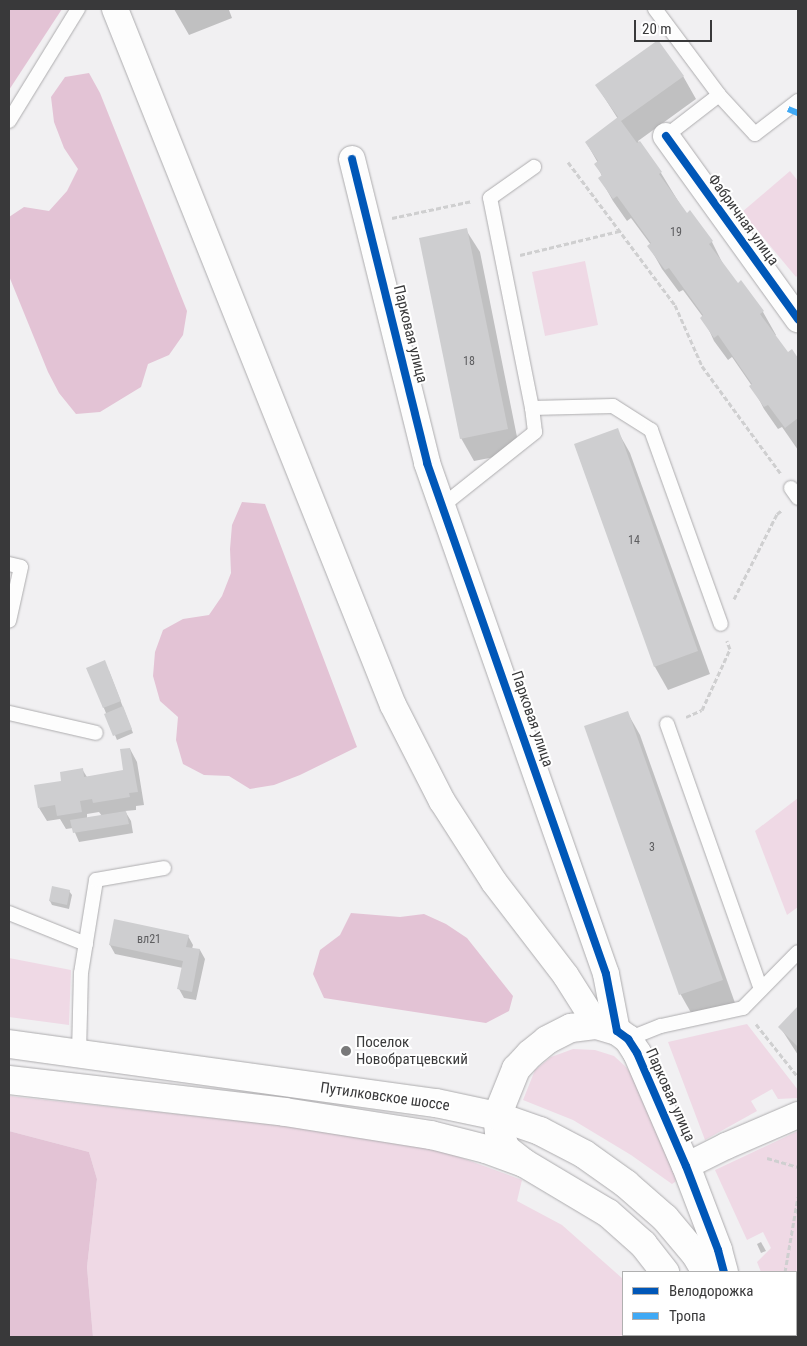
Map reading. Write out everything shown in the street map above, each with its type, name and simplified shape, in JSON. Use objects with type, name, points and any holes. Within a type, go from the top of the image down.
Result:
[{"type":"main road","points":[[524,1163],[506,1149],[499,1132],[497,1116],[516,1069],[547,1040],[571,1028],[614,1032]]},
{"type":"main road","name":"Парковая улица","points":[[614,1032],[637,1052],[686,1166],[718,1250],[724,1271]]},
{"type":"main road","name":"Путилковское шоссе","points":[[9,1044],[436,1103],[497,1116],[540,1131],[584,1154],[626,1184],[665,1218],[696,1255],[705,1271]]},
{"type":"main road","name":"Путилковское шоссе","points":[[9,1080],[284,1112],[421,1133],[486,1149],[524,1163],[608,1213],[643,1244],[664,1271]]},
{"type":"street","points":[[115,9],[393,705],[442,801],[494,882],[566,976],[614,1032]]},
{"type":"street","name":"Фабричная улица","points":[[666,136],[798,320]]},
{"type":"street","name":"Парковая улица","points":[[352,158],[428,463],[606,974],[614,1032]]},
{"type":"street","points":[[686,1166],[726,1146],[798,1115]]},
{"type":"lane","points":[[9,121],[78,9]]},
{"type":"lane","points":[[655,9],[719,95],[755,134],[798,101]]},
{"type":"lane","points":[[666,136],[719,95]]},
{"type":"lane","points":[[442,506],[535,432],[532,408],[490,198],[534,167]]},
{"type":"lane","points":[[532,408],[613,406],[651,430],[721,624]]},
{"type":"lane","points":[[9,564],[21,567],[9,621]]},
{"type":"lane","points":[[9,714],[96,733]]},
{"type":"lane","points":[[667,724],[761,989]]},
{"type":"lane","points":[[79,1053],[81,973],[96,880],[164,868]]},
{"type":"lane","points":[[9,913],[86,944]]},
{"type":"lane","points":[[614,1032],[662,1026],[743,1008],[798,952]]},
{"type":"path","points":[[568,162],[675,305],[702,366],[795,494],[777,514],[721,624],[730,649],[702,710],[667,724]]},
{"type":"path","points":[[369,222],[490,198]]},
{"type":"path","points":[[502,259],[619,231]]},
{"type":"path","points":[[743,1008],[798,1077]]},
{"type":"path","points":[[785,1271],[798,1197]]},
{"type":"shaded area","points":[[9,9],[62,9],[9,90]]},
{"type":"shaded area","points":[[89,73],[100,93],[187,311],[183,335],[169,355],[148,364],[141,387],[100,412],[76,414],[59,393],[48,372],[9,276],[9,217],[24,207],[49,211],[67,191],[78,169],[64,148],[54,122],[51,97],[65,77]]},
{"type":"shaded area","points":[[790,171],[798,181],[798,275],[796,277],[742,212]]},
{"type":"shaded area","points":[[585,261],[598,325],[545,336],[532,272]]},
{"type":"shaded area","points":[[242,502],[265,504],[357,747],[300,775],[274,785],[250,789],[229,776],[204,775],[183,764],[176,740],[178,717],[160,701],[153,676],[155,652],[163,630],[183,619],[209,615],[222,596],[231,573],[232,525]]},
{"type":"shaded area","points":[[798,798],[798,907],[787,915],[755,831]]},
{"type":"shaded area","points":[[351,913],[400,917],[424,914],[446,924],[467,938],[513,996],[509,1011],[486,1023],[324,998],[313,974],[320,950],[340,935]]},
{"type":"shaded area","points":[[9,958],[71,970],[69,1025],[9,1017]]},
{"type":"shaded area","points":[[747,1024],[798,1090],[798,1098],[778,1099],[772,1089],[751,1101],[757,1111],[705,1140],[668,1042]]},
{"type":"shaded area","points":[[573,1049],[595,1050],[614,1056],[636,1080],[676,1179],[675,1182],[672,1184],[631,1155],[573,1120],[523,1100],[535,1070],[551,1057]]},
{"type":"shaded area","points":[[9,1096],[318,1129],[400,1141],[451,1154],[522,1180],[517,1201],[562,1225],[622,1278],[622,1336],[656,1337],[93,1337],[87,1267],[97,1179],[89,1152],[9,1131]]},
{"type":"shaded area","points":[[9,1131],[89,1152],[97,1179],[87,1267],[93,1337],[9,1337]]},
{"type":"shaded area","points":[[798,1131],[798,1334],[797,1271],[761,1271],[757,1262],[771,1248],[763,1232],[747,1240],[715,1170]]},
{"type":"building","points":[[658,40],[684,76],[621,121],[637,143],[640,141],[662,172],[659,174],[687,213],[690,210],[713,241],[709,244],[738,283],[741,280],[764,311],[760,314],[788,352],[792,349],[798,358],[798,418],[785,428],[768,405],[764,407],[749,386],[752,384],[718,335],[714,338],[700,318],[703,315],[669,268],[665,270],[647,246],[651,243],[617,196],[613,199],[598,178],[602,175],[594,164],[598,161],[585,142],[618,117],[595,85]]},
{"type":"building","points":[[467,228],[508,429],[460,439],[419,238]]},
{"type":"building","points":[[618,428],[698,651],[654,667],[574,444]]},
{"type":"building","points":[[105,660],[121,701],[103,708],[86,668]]},
{"type":"building","points":[[123,706],[132,729],[113,736],[104,714]]},
{"type":"building","points":[[628,711],[723,980],[679,995],[584,726]]},
{"type":"building","points":[[130,748],[138,792],[129,793],[130,797],[93,803],[92,799],[80,801],[82,812],[57,816],[55,805],[38,808],[34,785],[61,781],[60,772],[83,768],[84,777],[123,770],[120,749]]},
{"type":"building","points":[[126,811],[129,824],[73,833],[70,820]]},
{"type":"building","points":[[52,886],[70,890],[67,905],[49,901]]},
{"type":"building","points":[[114,919],[189,935],[186,947],[200,949],[192,992],[177,989],[183,961],[109,945]]},
{"type":"building","points":[[798,1006],[798,1047],[778,1027]]},
{"type":"marked path","points":[[788,109],[798,113]]},
{"type":"cycle path","points":[[666,136],[798,319]]},
{"type":"cycle path","points":[[352,159],[427,463],[606,974],[617,1031],[628,1039],[637,1053],[686,1166],[718,1250],[724,1271]]},
{"type":"place","name":"Поселок Новобратцевский","points":[[346,1051]]}]
